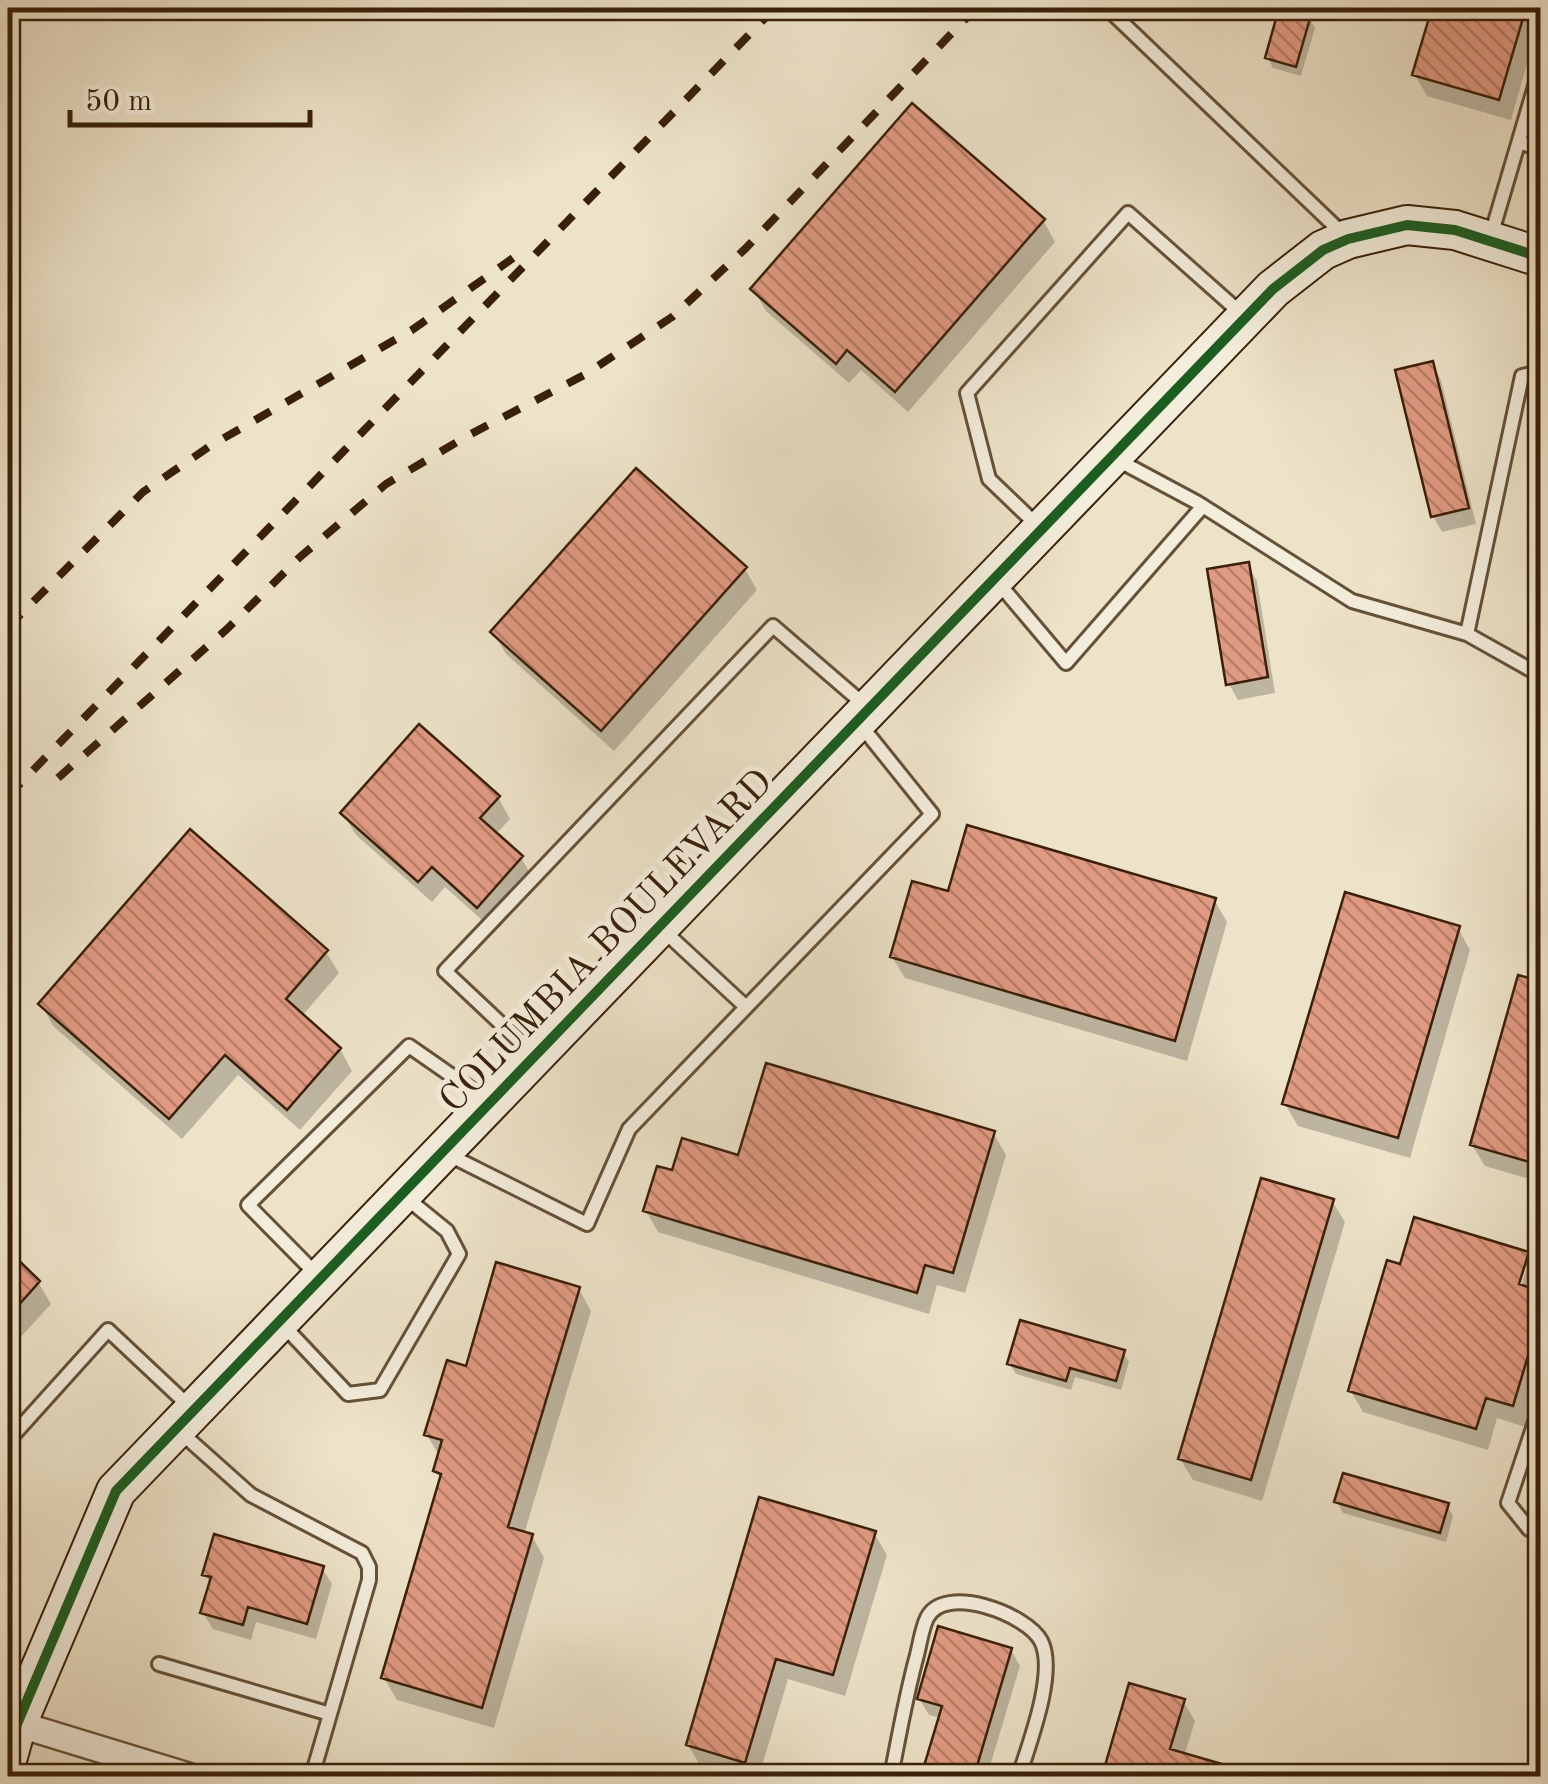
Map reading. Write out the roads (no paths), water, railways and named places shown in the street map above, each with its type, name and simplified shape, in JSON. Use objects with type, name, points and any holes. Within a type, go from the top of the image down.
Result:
[{"type":"street","name":"COLUMBIA BOULEVARD","points":[[11,1733],[116,1491],[1273,289],[1322,250],[1407,224],[1454,230],[1540,257]]},
{"type":"street","points":[[11,1733],[188,1776]]},
{"type":"lane","points":[[1107,8],[1348,239]]},
{"type":"lane","points":[[1489,241],[1540,69]]},
{"type":"lane","points":[[1519,142],[1540,149]]},
{"type":"lane","points":[[1041,530],[989,479],[967,393],[1128,214],[1246,318]]},
{"type":"lane","points":[[1467,634],[1522,376],[1540,372]]},
{"type":"lane","points":[[1112,457],[1203,506],[1352,601],[1467,634],[1540,675]]},
{"type":"lane","points":[[994,578],[1066,663],[1203,506]]},
{"type":"lane","points":[[443,1152],[587,1224],[629,1129],[932,814],[863,715],[773,626],[445,970],[535,1056]]},
{"type":"lane","points":[[659,927],[746,1007]]},
{"type":"lane","points":[[321,1279],[248,1206],[409,1046],[490,1102]]},
{"type":"lane","points":[[280,1321],[348,1394],[380,1390],[458,1254],[447,1231],[402,1194]]},
{"type":"lane","points":[[8,1441],[108,1330],[250,1494],[362,1553],[370,1580],[312,1776]]},
{"type":"lane","points":[[1540,1407],[1508,1504],[1529,1529],[1540,1534]]},
{"type":"lane","points":[[891,1776],[928,1615],[939,1605],[956,1600],[997,1610],[1030,1627],[1042,1642],[1046,1666],[1038,1714],[1019,1776]]},
{"type":"lane","points":[[158,1664],[330,1714]]},
{"type":"railway","points":[[8,796],[775,8]]},
{"type":"railway","points":[[58,778],[227,629],[300,557],[386,484],[586,374],[672,317],[745,249],[976,8]]},
{"type":"railway","points":[[8,627],[143,492],[210,446],[412,330],[513,258]]}]
